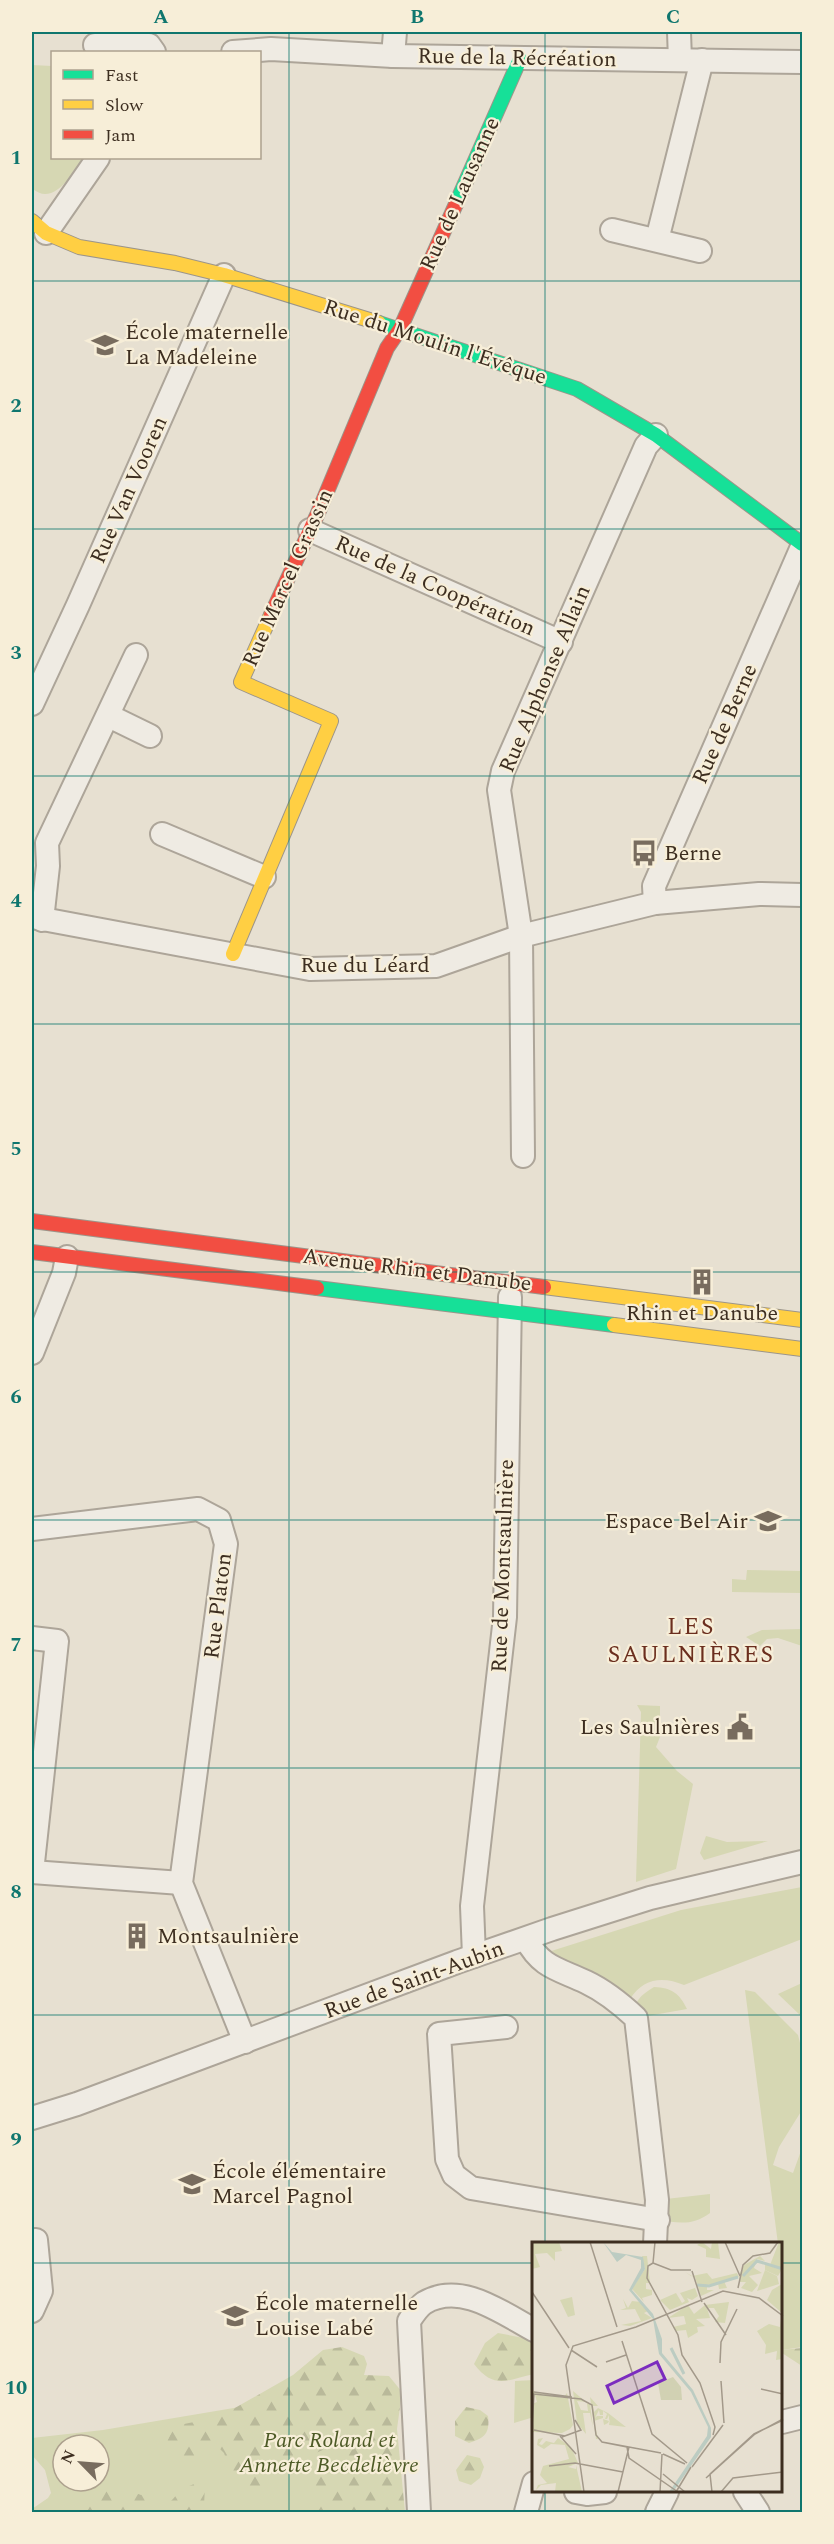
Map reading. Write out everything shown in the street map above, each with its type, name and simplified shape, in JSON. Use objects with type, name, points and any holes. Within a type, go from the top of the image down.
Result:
[{"type":"street","points":[[234,51],[236,32]]},
{"type":"street","points":[[393,56],[395,32]]},
{"type":"street","points":[[679,32],[680,60]]},
{"type":"street","points":[[94,45],[148,45],[153,51]]},
{"type":"street","name":"Rue de la Récréation","points":[[246,51],[271,49],[393,56],[520,59],[802,62]]},
{"type":"street","name":"Rue de Lausanne","points":[[400,329],[520,59]]},
{"type":"street","points":[[657,240],[702,60]]},
{"type":"street","points":[[39,227],[97,159]]},
{"type":"street","name":"Rue du Moulin l'Évêque","points":[[39,227],[79,247],[224,275],[400,329],[578,388],[656,435],[802,545]]},
{"type":"street","points":[[612,230],[700,251]]},
{"type":"street","name":"Rue Van Vooren","points":[[32,704],[224,275]]},
{"type":"street","name":"Rue Marcel Grassin","points":[[233,954],[331,721],[241,682],[310,530],[387,348],[400,329]]},
{"type":"street","name":"Rue Alphonse Allain","points":[[523,1156],[521,936],[499,790],[503,771],[646,446],[656,435]]},
{"type":"street","name":"Rue de la Coopération","points":[[310,530],[561,642]]},
{"type":"street","name":"Rue de Berne","points":[[655,903],[654,886],[802,545]]},
{"type":"street","points":[[37,918],[48,866],[48,843],[136,655]]},
{"type":"street","points":[[108,716],[150,736]]},
{"type":"street","points":[[162,834],[264,877]]},
{"type":"street","name":"Rue du Léard","points":[[37,918],[310,969],[436,966],[521,936],[655,903],[759,894],[802,895]]},
{"type":"street","name":"Avenue Rhin et Danube","points":[[32,1221],[802,1320]]},
{"type":"street","name":"Avenue Rhin et Danube","points":[[32,1252],[802,1349]]},
{"type":"street","points":[[32,1353],[64,1273],[67,1257]]},
{"type":"street","name":"Rue de Montsaulnière","points":[[474,1956],[472,1906],[505,1617],[511,1282]]},
{"type":"street","name":"Rue Platon","points":[[32,1529],[198,1509],[219,1520],[226,1544],[181,1883],[245,2042]]},
{"type":"street","points":[[32,1638],[57,1641],[32,1872],[181,1883]]},
{"type":"street","name":"Rue de Saint-Aubin","points":[[32,2118],[245,2042],[474,1956],[650,1898],[802,1862]]},
{"type":"street","points":[[526,1939],[540,1959],[555,1971],[587,1982],[619,2002],[636,2018],[658,2220],[655,2242]]},
{"type":"street","points":[[506,2027],[439,2034],[447,2158],[454,2175],[471,2188],[658,2220]]},
{"type":"street","points":[[32,2311],[41,2291],[36,2240]]},
{"type":"street","points":[[418,2512],[409,2321],[423,2303],[446,2296],[478,2299],[532,2329]]},
{"type":"street","points":[[783,2422],[802,2417]]},
{"type":"street","points":[[526,2512],[532,2490]]},
{"type":"street","points":[[657,2512],[666,2493]]},
{"type":"street","points":[[746,2493],[758,2512]]},
{"type":"green space","points":[[32,65],[51,66],[51,159],[83,159],[62,186],[55,191],[47,194],[32,188]]},
{"type":"green space","points":[[747,1570],[802,1571],[802,1593],[732,1592],[732,1579],[746,1580]]},
{"type":"green space","points":[[802,1629],[802,1646],[778,1638],[767,1639],[760,1646],[746,1637],[762,1630]]},
{"type":"green space","points":[[637,1705],[660,1706],[660,1737],[656,1747],[677,1771],[693,1784],[676,1869],[636,1882],[641,1712]]},
{"type":"green space","points":[[706,1836],[727,1842],[768,1841],[704,1860],[700,1853]]},
{"type":"green space","points":[[802,1887],[802,1939],[684,1985],[669,1980],[647,1983],[630,1999],[589,1970],[545,1953],[681,1910]]},
{"type":"green space","points":[[802,1983],[802,2012],[801,2016],[778,1994]]},
{"type":"green space","points":[[654,1987],[674,1992],[687,2009],[636,2018],[635,2008],[639,1999]]},
{"type":"green space","points":[[745,1990],[755,1992],[798,2035],[802,2051],[802,2110],[779,2147],[773,2165],[793,2173],[802,2148],[802,2347],[783,2350],[783,2242],[778,2242]]},
{"type":"green space","points":[[710,2194],[710,2213],[698,2220],[672,2222],[658,2220],[657,2200]]},
{"type":"green space","points":[[498,2333],[532,2340],[532,2374],[501,2381],[488,2377],[474,2364],[485,2343]]},
{"type":"green space","points":[[342,2347],[364,2356],[367,2364],[364,2375],[389,2376],[402,2392],[397,2429],[405,2512],[314,2512],[306,2485],[310,2477],[337,2474],[341,2450],[336,2444],[280,2472],[264,2490],[257,2493],[246,2492],[234,2481],[224,2453],[220,2449],[195,2459],[182,2458],[167,2442],[174,2426],[219,2417],[293,2375],[323,2350]]},
{"type":"green space","points":[[802,2348],[802,2366],[783,2354],[783,2350]]},
{"type":"green space","points":[[532,2380],[532,2418],[514,2423],[515,2381]]},
{"type":"green space","name":"Parc Roland et Annette Becdelièvre","points":[[382,2383],[397,2512],[32,2512],[32,2509],[48,2498],[51,2493],[111,2493],[111,2433],[76,2433]]},
{"type":"green space","points":[[466,2407],[480,2410],[488,2416],[488,2427],[485,2434],[469,2443],[455,2436],[455,2421]]},
{"type":"green space","name":"Parc Roland et Annette Becdelièvre","points":[[51,2436],[51,2493],[45,2470],[32,2455],[32,2438]]},
{"type":"green space","points":[[467,2455],[480,2458],[484,2467],[480,2478],[471,2485],[459,2481],[456,2470]]},
{"type":"green space","points":[[194,2484],[205,2485],[204,2506],[194,2512],[161,2512],[182,2489]]},
{"type":"green space","points":[[111,2489],[121,2496],[133,2492],[141,2495],[156,2489],[164,2496],[160,2503],[154,2503],[146,2512],[84,2512],[94,2496],[99,2493],[111,2493]]},
{"type":"traffic: fast","points":[[456,204],[520,59]]},
{"type":"traffic: fast","points":[[379,323],[577,389],[656,435],[802,544]]},
{"type":"traffic: fast","points":[[317,1288],[614,1325]]},
{"type":"traffic: slow","points":[[32,221],[46,233],[79,247],[175,263],[224,275],[379,323]]},
{"type":"traffic: slow","points":[[233,954],[331,721],[241,682],[271,615]]},
{"type":"traffic: slow","points":[[544,1287],[802,1320]]},
{"type":"traffic: slow","points":[[614,1325],[802,1349]]},
{"type":"traffic: jam","points":[[271,615],[318,513],[387,348],[400,329],[456,204]]},
{"type":"traffic: jam","points":[[32,1221],[544,1287]]},
{"type":"traffic: jam","points":[[32,1252],[317,1288]]},
{"type":"place","name":"École maternelle La Madeleine","points":[[105,345]]},
{"type":"place","name":"Berne","points":[[644,853]]},
{"type":"place","name":"Rhin et Danube","points":[[702,1282]]},
{"type":"place","name":"Espace Bel Air","points":[[768,1521]]},
{"type":"place","name":"Les Saulnières","points":[[740,1727]]},
{"type":"place","name":"Montsaulnière","points":[[137,1936]]},
{"type":"place","name":"École élémentaire Marcel Pagnol","points":[[192,2184]]},
{"type":"place","name":"École maternelle Louise Labé","points":[[235,2316]]},
{"type":"district","name":"LES SAULNIÈRES","points":[[691,1641]]}]
